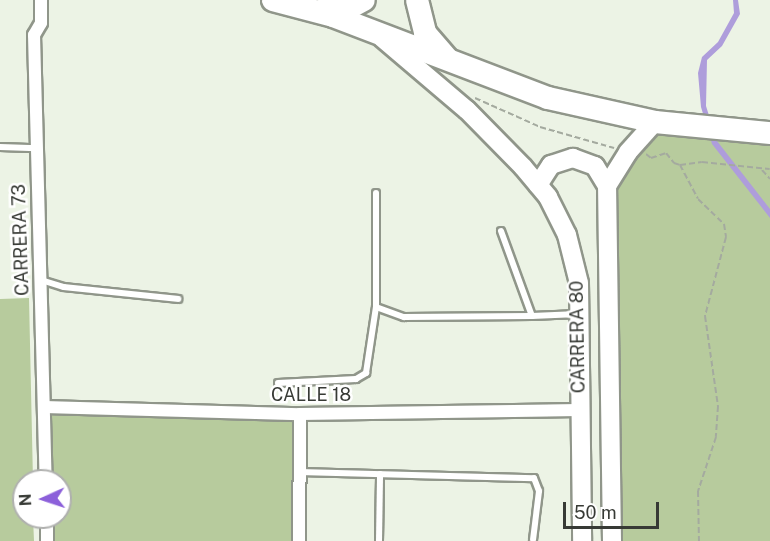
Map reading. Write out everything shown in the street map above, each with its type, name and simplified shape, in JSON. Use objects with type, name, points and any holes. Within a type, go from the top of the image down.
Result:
[{"type":"highway","points":[[278,1],[338,11],[364,0]]},
{"type":"highway","points":[[417,0],[421,23],[433,46],[467,69]]},
{"type":"highway","points":[[278,1],[376,32],[467,69],[548,98],[665,122],[770,133]]},
{"type":"main road","name":"CARRERA 80","points":[[376,32],[466,110],[538,185],[558,215],[574,258],[579,314],[582,541]]},
{"type":"main road","points":[[538,185],[551,165],[573,158],[595,166],[608,186],[628,152],[665,122]]},
{"type":"main road","name":"CARRERA 80","points":[[608,186],[612,541]]},
{"type":"street","name":"CARRERA 73","points":[[41,0],[41,23],[34,35],[46,469]]},
{"type":"street","name":"CALLE 18","points":[[44,407],[300,414],[579,410]]},
{"type":"street","points":[[299,541],[300,414]]},
{"type":"lane","points":[[0,147],[37,148]]},
{"type":"lane","points":[[278,383],[356,379],[366,372],[376,308],[376,193]]},
{"type":"lane","points":[[501,231],[532,316]]},
{"type":"lane","points":[[40,280],[64,287],[178,299]]},
{"type":"lane","points":[[376,308],[404,317],[579,314]]},
{"type":"lane","points":[[299,472],[534,478],[539,491],[533,540]]},
{"type":"lane","points":[[379,541],[380,474]]},
{"type":"path","points":[[466,110],[477,96],[540,127],[628,152],[644,152],[651,158],[666,153],[674,163],[680,165],[702,162],[770,169]]},
{"type":"path","points":[[680,165],[698,199],[724,224],[726,237],[705,316],[718,406],[716,437],[698,491],[699,541]]},
{"type":"path","points":[[761,169],[770,179]]},
{"type":"green space","points":[[655,122],[770,133],[770,541],[612,541],[607,186]]},
{"type":"green space","points":[[29,298],[33,469],[12,469],[12,529],[34,529],[34,541],[0,541],[0,299]]},
{"type":"green space","points":[[44,407],[300,414],[299,541],[47,541],[47,529],[72,529],[72,469],[46,469]]},
{"type":"shaded area","points":[[733,0],[738,0],[740,14],[722,46],[707,60],[706,106],[717,141],[770,209],[770,218],[712,144],[701,107],[698,73],[702,57],[718,42],[734,13]]}]
